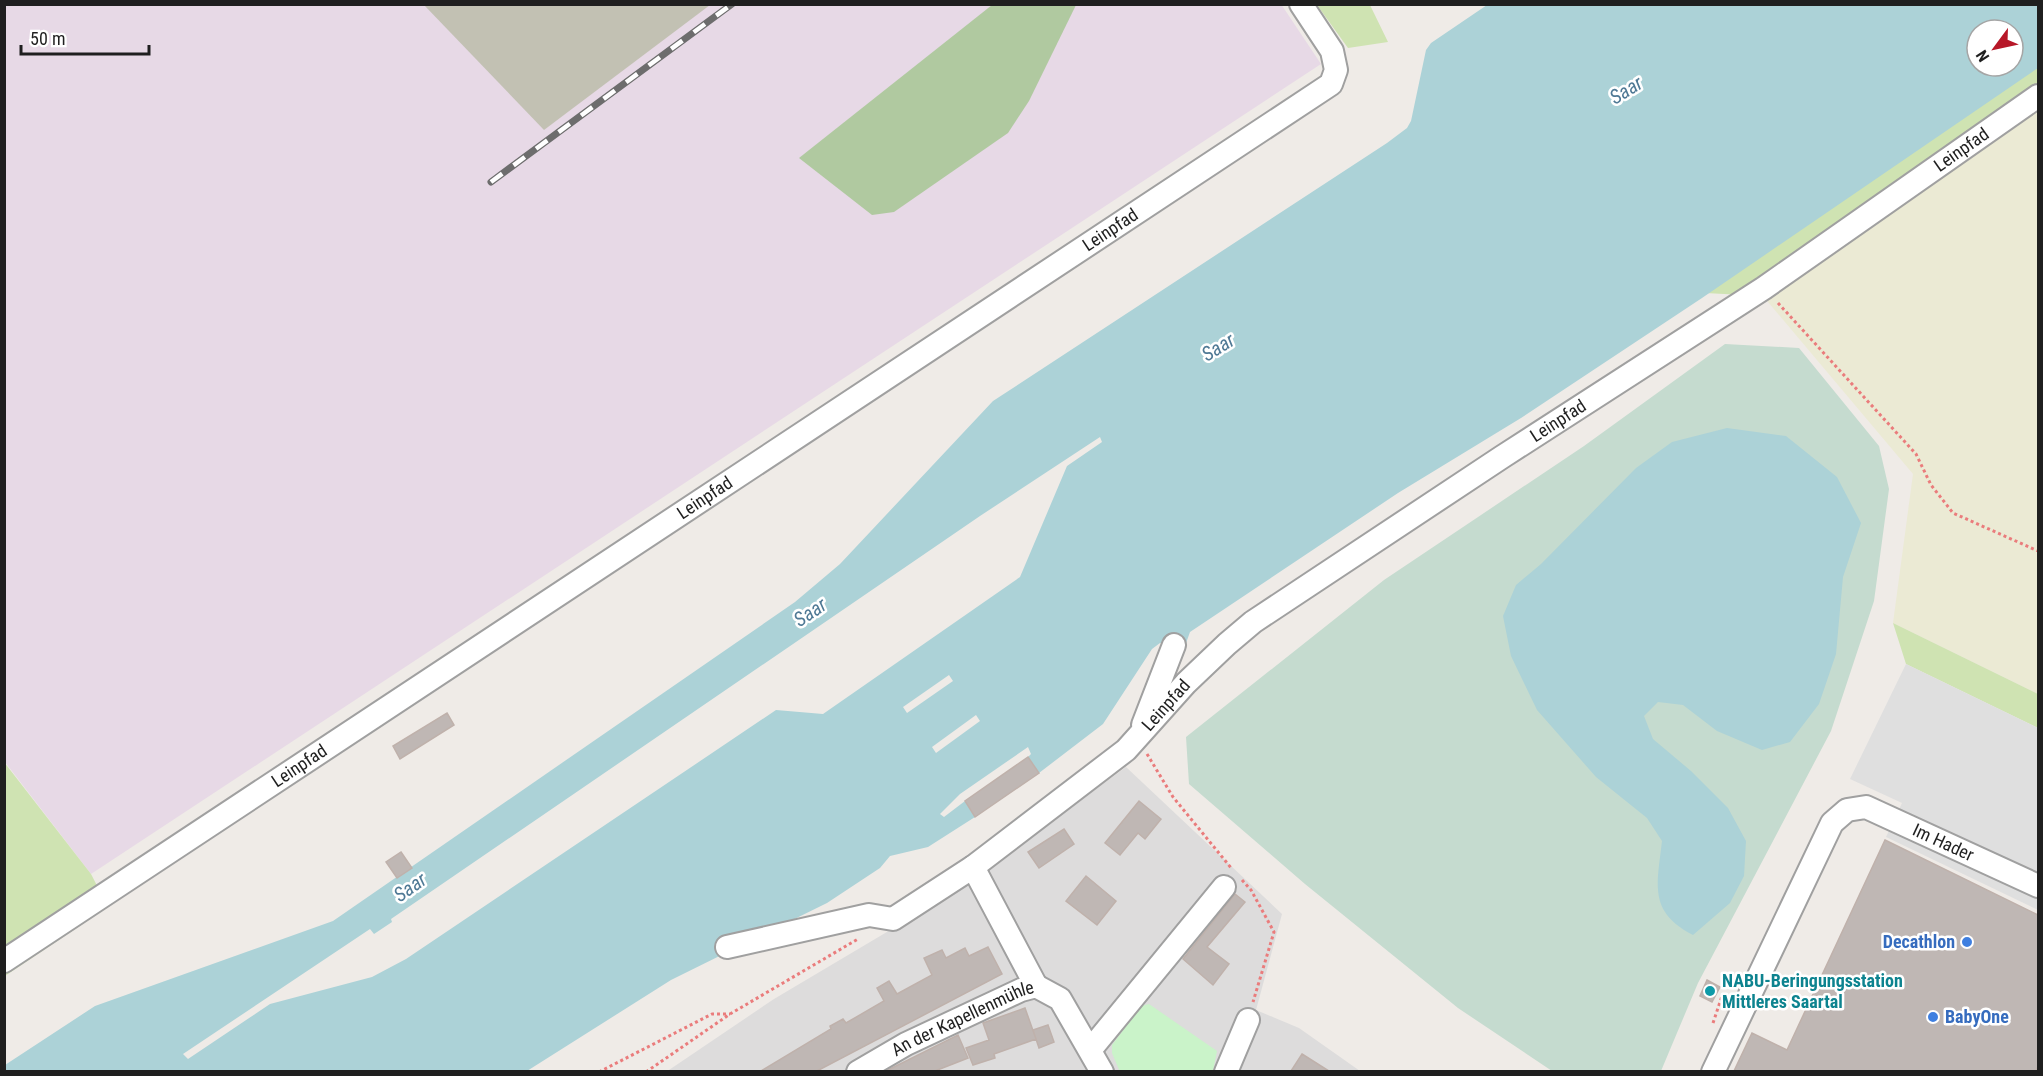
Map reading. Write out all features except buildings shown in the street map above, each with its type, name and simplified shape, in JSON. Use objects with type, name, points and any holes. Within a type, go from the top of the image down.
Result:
[{"type":"street","name":"Leinpfad","points":[[4,961],[1331,84],[1336,70],[1332,51],[1301,4]]},
{"type":"street","name":"Leinpfad","points":[[727,947],[870,915],[893,919],[973,867],[1138,740],[1186,683],[1253,622],[1502,457],[1764,288],[2038,96]]},
{"type":"street","points":[[1138,740],[1174,645]]},
{"type":"street","name":"Im Hader","points":[[1713,1071],[1832,823],[1847,810],[1866,807],[2038,886]]},
{"type":"street","points":[[973,867],[1036,986]]},
{"type":"street","points":[[1091,1049],[1224,887]]},
{"type":"street","name":"An der Kapellenmühle","points":[[858,1071],[906,1044],[1021,990],[1036,986],[1060,999],[1102,1071]]},
{"type":"street","points":[[1226,1071],[1248,1020]]},
{"type":"path","points":[[1764,288],[1916,454],[1931,485],[1953,513],[2038,550]]},
{"type":"path","points":[[1138,740],[1173,797],[1251,890],[1274,932],[1248,1020]]},
{"type":"path","points":[[646,1071],[730,1014],[862,936]]},
{"type":"path","points":[[599,1071],[712,1014],[730,1014]]},
{"type":"shaded area","points":[[1281,4],[1321,64],[91,874],[5,762],[5,5]]},
{"type":"shaded area","points":[[424,5],[710,5],[544,130]]},
{"type":"shaded area","points":[[1906,664],[2038,728],[2038,910],[1886,837],[1902,803],[1850,779]]},
{"type":"shaded area","points":[[1126,767],[1282,914],[1256,1010],[1299,1028],[1360,1071],[666,1072],[774,999],[961,888]]},
{"type":"green space","points":[[992,5],[1076,5],[1029,101],[1008,133],[894,212],[872,215],[799,158]]},
{"type":"green space","points":[[1317,5],[1370,5],[1388,42],[1348,48]]},
{"type":"green space","points":[[2038,60],[2038,102],[1763,296],[1705,293],[2012,78],[2025,78],[2025,69]]},
{"type":"green space","points":[[2038,102],[2038,694],[1893,623],[1913,474],[1763,296]]},
{"type":"green space","points":[[1725,344],[1799,348],[1879,446],[1889,489],[1874,601],[1831,731],[1698,983],[1661,1071],[1552,1071],[1458,1008],[1305,884],[1189,784],[1186,737],[1384,580],[1584,446]]},
{"type":"green space","points":[[1893,623],[2038,694],[2038,728],[1906,664]]},
{"type":"green space","points":[[4,762],[91,874],[108,907],[5,976]]},
{"type":"green space","points":[[1149,1004],[1217,1051],[1213,1071],[1120,1072],[1112,1053],[1112,1045],[1141,1006]]},
{"type":"water","name":"Saar","points":[[1487,5],[2038,5],[2038,68],[2025,77],[2025,18],[1965,18],[1965,78],[2023,78],[1702,298],[1521,418],[1398,493],[1190,632],[1181,657],[1174,645],[1160,643],[1152,649],[1103,724],[1039,773],[1028,757],[1031,754],[1028,747],[960,794],[940,814],[944,817],[965,801],[975,817],[928,847],[890,856],[880,868],[827,903],[671,980],[527,1071],[5,1072],[5,1065],[95,1006],[333,921],[795,602],[840,564],[993,401],[1407,128],[1411,121],[1426,50],[1431,43]],"holes":[[[1100,437],[1102,442],[1067,466],[1020,577],[823,714],[776,710],[406,959],[372,977],[270,1004],[188,1059],[183,1054],[370,929],[374,934],[392,922],[391,919],[980,516]],[[949,675],[953,681],[907,713],[903,707]],[[976,715],[980,721],[936,753],[932,747]]]},
{"type":"water","points":[[1727,428],[1786,436],[1837,477],[1861,523],[1843,577],[1836,654],[1819,704],[1790,742],[1762,750],[1717,731],[1683,705],[1658,702],[1644,716],[1653,739],[1691,771],[1728,808],[1746,841],[1744,876],[1730,903],[1693,935],[1668,917],[1662,907],[1658,871],[1662,841],[1647,818],[1596,777],[1537,710],[1511,656],[1503,616],[1516,585],[1541,564],[1636,468],[1672,442]]},
{"type":"railway","points":[[491,182],[732,4]]},
{"type":"place","name":"Decathlon","points":[[1967,942]]},
{"type":"place","name":"NABU-Beringungsstation Mittleres Saartal","points":[[1710,991]]},
{"type":"place","name":"BabyOne","points":[[1933,1017]]}]
